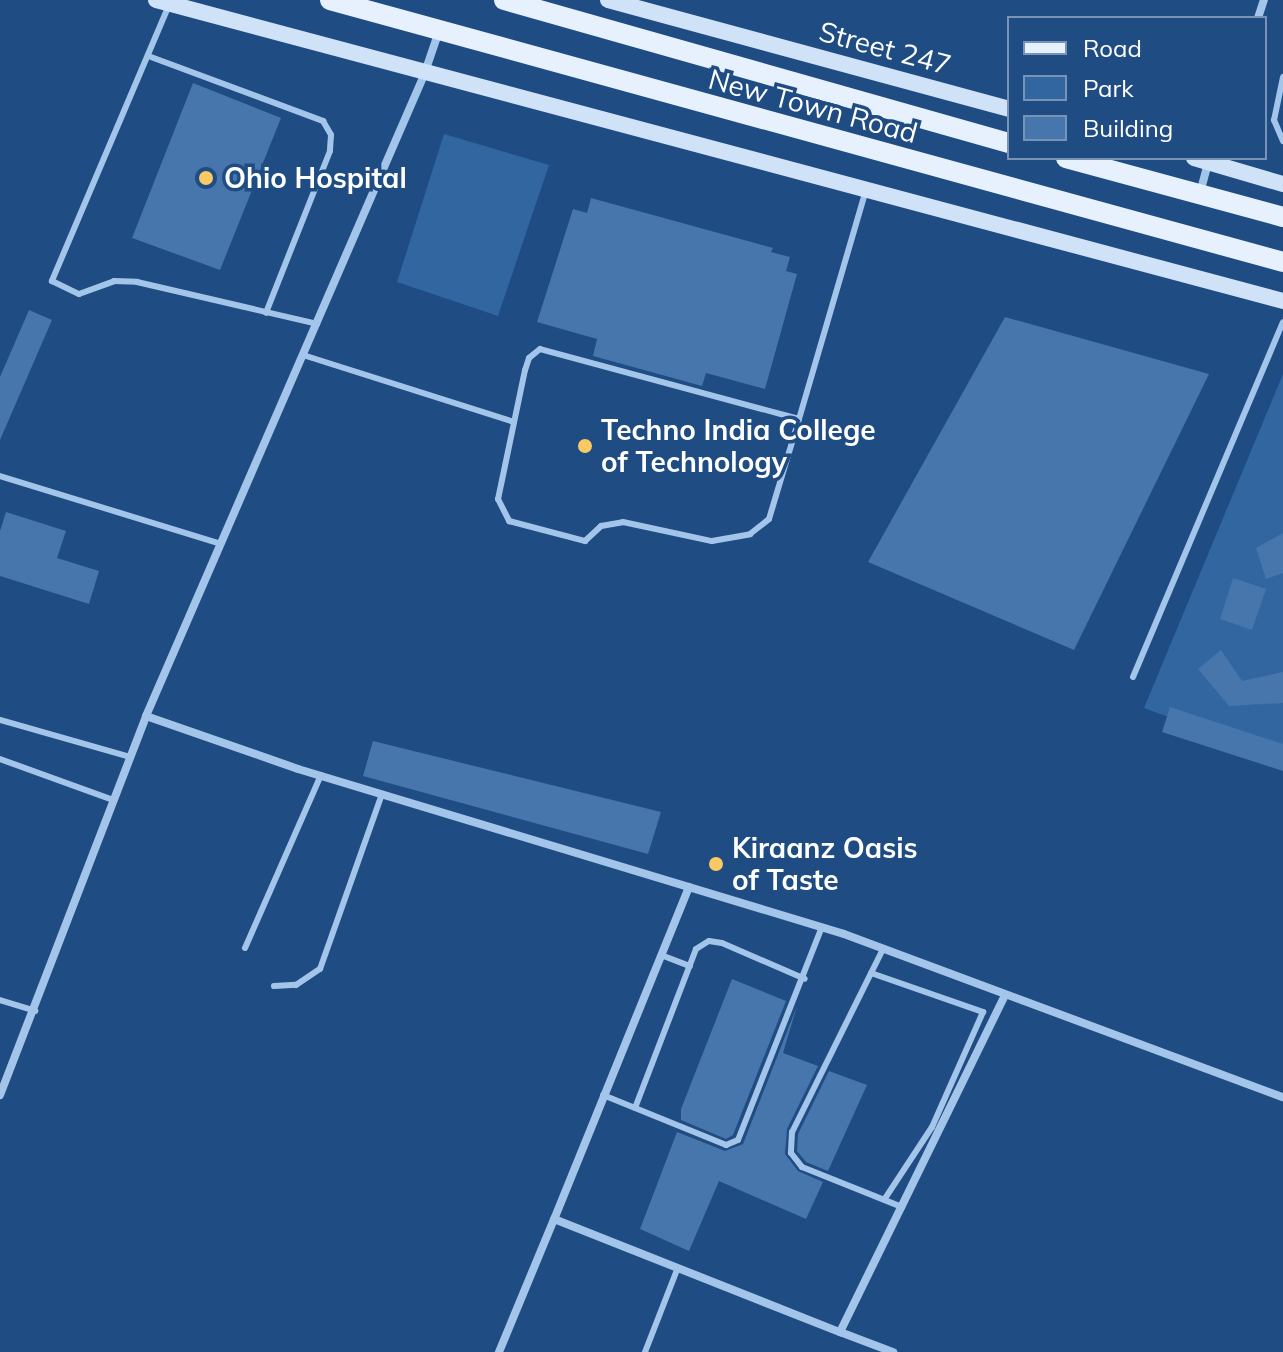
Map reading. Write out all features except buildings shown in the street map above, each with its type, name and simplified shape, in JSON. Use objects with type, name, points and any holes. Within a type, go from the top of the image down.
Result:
[{"type":"main road","name":"New Town Road","points":[[330,0],[1283,262]]},
{"type":"main road","points":[[504,0],[1007,142]]},
{"type":"main road","points":[[1073,160],[1283,217]]},
{"type":"street","name":"Street 247","points":[[608,0],[1007,108]]},
{"type":"street","points":[[165,1],[424,75],[1283,301]]},
{"type":"street","points":[[0,1095],[35,1011],[146,716],[424,75],[439,31]]},
{"type":"street","points":[[1200,194],[1204,160],[1283,184]]},
{"type":"street","points":[[146,716],[321,775],[822,927],[1004,997],[1283,1097]]},
{"type":"street","points":[[499,1352],[689,887]]},
{"type":"street","points":[[840,1332],[1004,997]]},
{"type":"street","points":[[554,1219],[677,1270],[893,1352]]},
{"type":"lane","points":[[165,1],[151,57],[52,281],[62,290],[79,294],[114,281],[137,282],[317,324]]},
{"type":"lane","points":[[151,57],[323,121],[331,135],[266,313]]},
{"type":"lane","points":[[1283,77],[1274,120],[1283,141]]},
{"type":"lane","points":[[799,419],[540,349],[529,358],[498,499],[509,521],[585,541],[601,526],[623,522],[712,541],[750,534],[769,519],[799,419],[865,193]]},
{"type":"lane","points":[[1133,677],[1283,322]]},
{"type":"lane","points":[[303,355],[514,422]]},
{"type":"lane","points":[[0,476],[221,544]]},
{"type":"lane","points":[[0,720],[130,757]]},
{"type":"lane","points":[[0,759],[113,800]]},
{"type":"lane","points":[[245,948],[321,775]]},
{"type":"lane","points":[[274,986],[296,985],[320,969],[382,794]]},
{"type":"lane","points":[[603,1095],[726,1145],[738,1140],[805,979],[822,927]]},
{"type":"lane","points":[[635,1108],[696,949],[709,941],[805,979]]},
{"type":"lane","points":[[883,949],[792,1132],[791,1153],[802,1167],[902,1207]]},
{"type":"lane","points":[[661,955],[690,966]]},
{"type":"lane","points":[[871,973],[983,1012],[932,1127],[884,1200]]},
{"type":"lane","points":[[0,1000],[35,1011]]},
{"type":"lane","points":[[645,1352],[677,1270]]},
{"type":"green space","points":[[444,134],[549,165],[498,316],[397,282]]},
{"type":"green space","points":[[1283,374],[1283,759],[1144,708]]},
{"type":"place","name":"Ohio Hospital","points":[[206,178]]},
{"type":"place","name":"Techno India College of Technology","points":[[585,446]]},
{"type":"place","name":"Kiraanz Oasis of Taste","points":[[716,864]]}]
